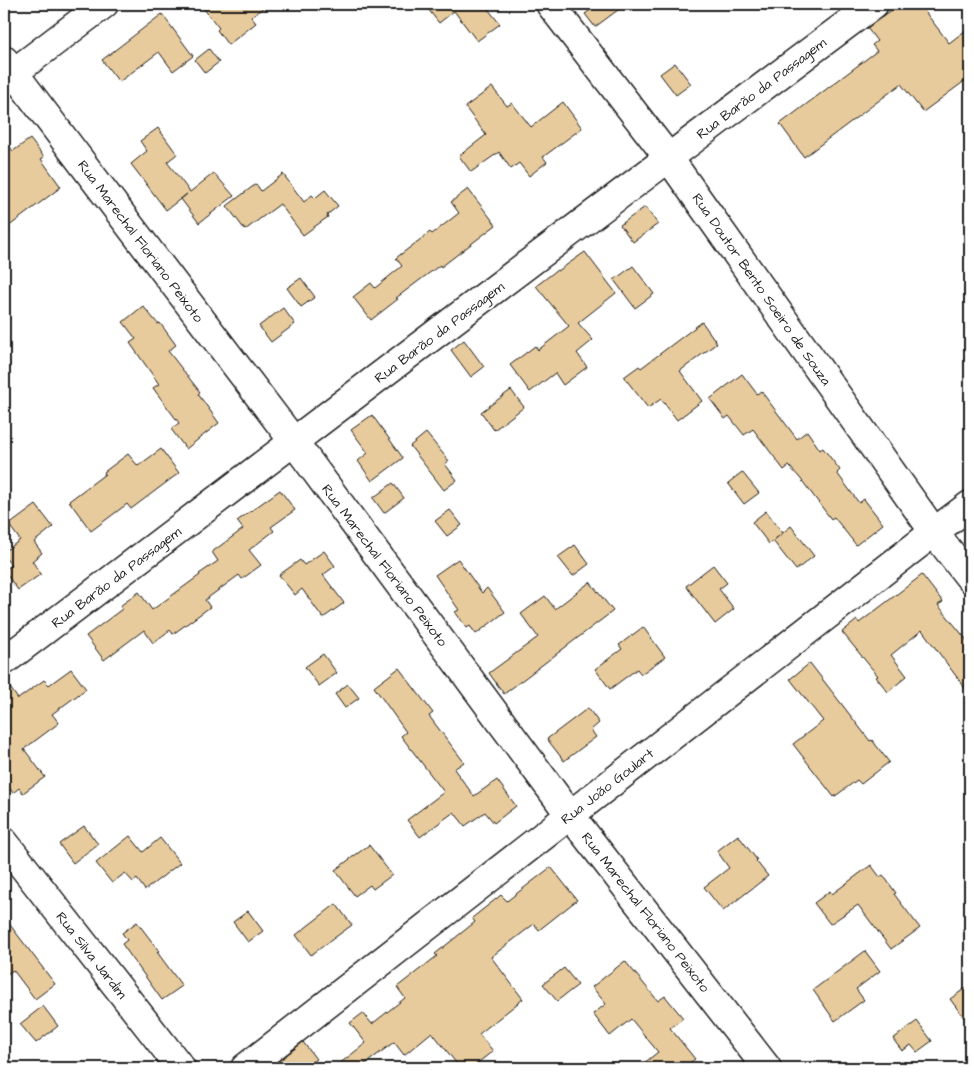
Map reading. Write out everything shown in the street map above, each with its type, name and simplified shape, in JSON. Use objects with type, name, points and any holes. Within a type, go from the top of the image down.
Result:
[{"type":"street","points":[[7,71],[104,4]]},
{"type":"street","name":"Rua Doutor Bento Soeiro de Souza","points":[[550,4],[668,157],[934,532],[970,578]]},
{"type":"street","name":"Rua Barão da Passagem","points":[[4,661],[668,157],[874,4]]},
{"type":"street","name":"Rua Marechal Floriano Peixoto","points":[[7,71],[294,442],[570,815],[767,1068]]},
{"type":"street","name":"Rua João Goulart","points":[[245,1068],[970,505]]},
{"type":"street","name":"Rua Silva Jardim","points":[[4,842],[180,1068]]},
{"type":"building","points":[[200,4],[268,4],[251,17],[256,23],[228,45],[217,30],[219,28]]},
{"type":"building","points":[[424,4],[484,4],[500,24],[477,41],[454,11],[439,23]]},
{"type":"building","points":[[599,4],[626,4],[595,27],[585,14]]},
{"type":"building","points":[[900,4],[919,4],[949,43],[970,27],[970,77],[923,112],[901,84],[804,157],[780,124],[877,51],[872,45],[877,41],[867,28]]},
{"type":"building","points":[[162,14],[193,56],[173,71],[159,52],[119,82],[102,60]]},
{"type":"building","points":[[209,49],[219,62],[205,73],[195,60]]},
{"type":"building","points":[[675,63],[691,84],[676,95],[660,74]]},
{"type":"building","points":[[492,87],[507,106],[512,103],[531,127],[563,102],[582,128],[543,157],[547,162],[529,176],[519,163],[511,169],[499,152],[471,172],[459,156],[486,135],[465,107]]},
{"type":"building","points":[[158,128],[177,154],[167,162],[190,192],[214,173],[234,196],[199,223],[181,199],[187,194],[166,210],[131,164],[147,151],[140,141]]},
{"type":"building","points":[[4,139],[13,151],[30,139],[44,157],[41,159],[61,187],[4,230]]},
{"type":"building","points":[[283,174],[304,202],[312,195],[315,198],[325,190],[338,206],[327,215],[328,217],[303,235],[280,204],[245,230],[227,206],[256,184],[261,191]]},
{"type":"building","points":[[468,189],[496,225],[396,298],[398,299],[371,320],[353,297],[371,283],[375,288],[402,266],[396,258],[459,213],[451,202]]},
{"type":"building","points":[[645,207],[658,224],[633,242],[620,225]]},
{"type":"building","points":[[585,252],[616,293],[578,323],[593,340],[577,353],[587,367],[563,385],[555,373],[530,392],[510,365],[535,346],[538,350],[569,326],[536,286]]},
{"type":"building","points":[[633,266],[654,294],[635,308],[614,280]]},
{"type":"building","points":[[301,278],[315,297],[301,307],[287,288]]},
{"type":"building","points":[[143,306],[158,324],[160,323],[176,345],[168,351],[200,392],[198,394],[219,423],[186,449],[171,429],[179,423],[153,388],[159,384],[130,343],[136,339],[123,322]]},
{"type":"building","points":[[283,308],[295,324],[271,342],[259,326]]},
{"type":"building","points":[[702,322],[717,343],[680,371],[702,401],[677,420],[661,399],[648,408],[624,377],[639,366],[641,368]]},
{"type":"building","points":[[464,340],[484,367],[471,377],[451,350]]},
{"type":"building","points":[[742,374],[757,394],[761,391],[797,439],[807,431],[820,450],[823,448],[840,470],[837,473],[859,503],[864,499],[883,524],[856,545],[834,517],[831,519],[789,466],[784,470],[753,429],[744,435],[729,416],[725,419],[710,399]]},
{"type":"building","points":[[511,390],[524,407],[494,430],[481,412]]},
{"type":"building","points":[[372,415],[403,458],[372,481],[358,461],[368,453],[351,430]]},
{"type":"building","points":[[426,433],[449,461],[445,464],[457,480],[444,490],[410,446]]},
{"type":"building","points":[[161,449],[179,473],[131,509],[127,504],[91,531],[69,501],[128,454],[138,466]]},
{"type":"building","points":[[742,472],[759,493],[744,504],[728,483]]},
{"type":"building","points":[[393,483],[404,498],[384,513],[373,498]]},
{"type":"building","points":[[280,490],[295,510],[271,527],[274,531],[249,550],[261,565],[242,579],[239,575],[205,600],[210,607],[173,634],[170,630],[153,643],[144,630],[104,660],[86,636],[122,609],[120,606],[139,592],[152,610],[200,575],[218,561],[212,552],[243,529],[237,521]]},
{"type":"building","points":[[36,505],[53,527],[34,542],[42,553],[32,561],[41,574],[18,590],[4,571],[11,565],[4,556],[4,552],[20,540],[9,525]]},
{"type":"building","points":[[450,510],[462,525],[447,536],[435,521]]},
{"type":"building","points":[[766,511],[783,533],[769,544],[752,522]]},
{"type":"building","points":[[791,526],[814,556],[796,570],[773,541]]},
{"type":"building","points":[[575,545],[589,564],[573,576],[558,557]]},
{"type":"building","points":[[324,551],[335,566],[323,575],[344,603],[323,618],[302,589],[295,595],[279,575],[300,560],[304,565]]},
{"type":"building","points":[[458,559],[482,593],[487,588],[505,612],[476,634],[470,626],[467,628],[455,612],[459,610],[435,575]]},
{"type":"building","points":[[713,565],[727,583],[719,589],[734,609],[715,624],[686,586]]},
{"type":"building","points":[[922,575],[943,602],[938,605],[970,644],[970,695],[922,630],[891,655],[907,676],[888,692],[876,677],[878,676],[842,632],[857,620],[859,623]]},
{"type":"building","points":[[590,582],[613,611],[504,694],[489,673],[538,637],[521,614],[545,596],[555,609]]},
{"type":"building","points":[[643,627],[665,657],[641,674],[637,669],[610,689],[595,669],[622,649],[619,645]]},
{"type":"building","points":[[323,654],[337,673],[319,686],[305,667]]},
{"type":"building","points":[[810,663],[870,741],[872,740],[889,762],[861,784],[857,780],[834,797],[793,744],[823,721],[790,679]]},
{"type":"building","points":[[399,668],[433,713],[429,716],[464,762],[454,769],[474,796],[497,780],[516,806],[494,823],[485,812],[465,826],[454,812],[420,837],[407,820],[444,792],[401,736],[406,732],[374,687]]},
{"type":"building","points":[[71,669],[86,689],[52,714],[59,723],[24,749],[45,777],[23,793],[19,788],[13,793],[4,780],[4,679],[18,699],[44,680],[49,685]]},
{"type":"building","points":[[348,684],[359,698],[345,708],[335,694]]},
{"type":"building","points":[[588,708],[599,723],[591,730],[596,737],[564,761],[547,739]]},
{"type":"building","points":[[84,826],[98,844],[73,863],[59,844]]},
{"type":"building","points":[[738,835],[768,876],[723,911],[704,887],[729,868],[717,851]]},
{"type":"building","points":[[130,836],[143,852],[160,838],[180,863],[145,890],[137,879],[133,882],[125,873],[112,883],[96,863]]},
{"type":"building","points":[[369,845],[392,875],[373,889],[370,885],[355,896],[335,870]]},
{"type":"building","points":[[871,865],[880,877],[883,875],[896,893],[894,894],[920,928],[891,949],[858,905],[830,924],[814,903],[830,891],[832,894]]},
{"type":"building","points":[[551,867],[577,900],[539,930],[534,924],[491,957],[523,999],[479,1034],[493,1051],[471,1068],[460,1068],[432,1032],[404,1055],[394,1042],[360,1068],[334,1068],[366,1043],[350,1023],[363,1013],[372,1024],[405,998],[397,987],[437,956],[435,954],[475,922],[472,918],[501,895],[507,901]]},
{"type":"building","points":[[336,904],[352,925],[311,955],[296,935]]},
{"type":"building","points":[[248,911],[263,931],[248,942],[233,922]]},
{"type":"building","points":[[4,917],[55,984],[35,999],[13,970],[4,976]]},
{"type":"building","points":[[137,922],[182,986],[162,1000],[122,944],[127,940],[122,933]]},
{"type":"building","points":[[865,951],[880,971],[856,989],[864,1000],[835,1021],[813,990]]},
{"type":"building","points":[[625,961],[658,1001],[665,996],[683,1018],[670,1028],[695,1059],[683,1068],[638,1068],[658,1052],[631,1019],[610,1036],[593,1014],[606,1004],[592,987]]},
{"type":"building","points":[[564,968],[578,985],[557,1001],[543,984]]},
{"type":"building","points":[[970,985],[970,1026],[950,999]]},
{"type":"building","points":[[43,1006],[58,1026],[36,1043],[20,1024]]},
{"type":"building","points":[[917,1021],[932,1041],[917,1052],[911,1045],[902,1051],[893,1039]]},
{"type":"building","points":[[303,1042],[316,1059],[303,1068],[270,1068]]}]
